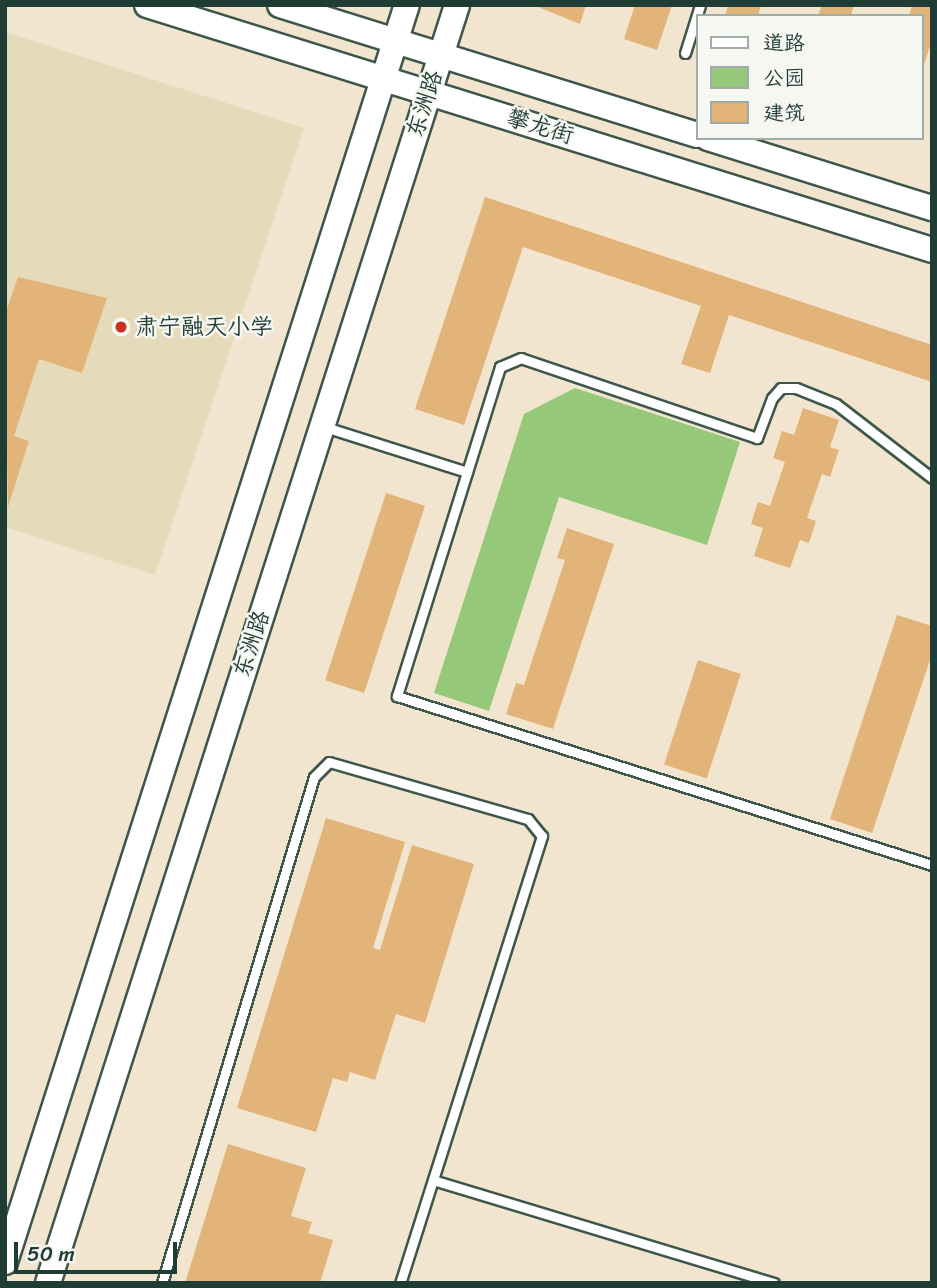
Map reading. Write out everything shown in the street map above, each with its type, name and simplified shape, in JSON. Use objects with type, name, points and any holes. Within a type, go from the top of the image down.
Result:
[{"type":"street","name":"攀龙街","points":[[147,5],[932,250]]},
{"type":"street","name":"攀龙街","points":[[280,5],[696,135]]},
{"type":"street","name":"东洲路","points":[[5,1262],[407,5]]},
{"type":"street","name":"东洲路","points":[[48,1283],[457,5]]},
{"type":"street","points":[[714,140],[932,208]]},
{"type":"lane","points":[[685,53],[696,18]]},
{"type":"lane","points":[[932,478],[836,404],[796,388],[781,388],[772,398],[757,438],[521,358],[500,367],[397,696],[932,865]]},
{"type":"lane","points":[[322,426],[467,472]]},
{"type":"lane","points":[[162,1283],[314,777],[329,762],[528,819],[541,836],[400,1283]]},
{"type":"lane","points":[[433,1180],[774,1283]]},
{"type":"shaded area","name":"肃宁融天小学","points":[[5,32],[304,128],[155,575],[5,527]]},
{"type":"green space","points":[[575,388],[740,442],[707,545],[559,497],[489,711],[434,693],[524,414]]},
{"type":"building","points":[[533,5],[586,5],[580,24]]},
{"type":"building","points":[[635,5],[672,5],[657,50],[624,39]]},
{"type":"building","points":[[728,5],[761,5],[759,14],[726,14]]},
{"type":"building","points":[[822,5],[854,5],[852,14],[819,14]]},
{"type":"building","points":[[912,5],[932,5],[932,40],[923,68],[923,14],[910,14]]},
{"type":"building","points":[[485,197],[932,345],[932,382],[729,315],[710,373],[681,364],[701,306],[523,247],[464,425],[415,409]]},
{"type":"building","points":[[18,277],[107,298],[82,373],[39,359],[14,436],[29,441],[8,507],[5,315]]},
{"type":"building","points":[[803,408],[839,420],[830,447],[839,450],[830,477],[822,474],[807,518],[816,521],[809,543],[800,540],[790,568],[754,556],[763,528],[751,524],[758,502],[770,506],[785,462],[773,458],[782,431],[794,435]]},
{"type":"building","points":[[386,493],[425,506],[364,693],[325,680]]},
{"type":"building","points":[[567,528],[614,544],[553,729],[506,714],[516,683],[524,685],[565,560],[557,558]]},
{"type":"building","points":[[897,615],[932,626],[932,654],[872,833],[830,819]]},
{"type":"building","points":[[698,660],[741,674],[707,779],[664,765]]},
{"type":"building","points":[[326,818],[405,842],[373,948],[380,950],[412,845],[474,864],[425,1023],[396,1014],[375,1080],[350,1072],[347,1082],[333,1078],[316,1132],[237,1108]]},
{"type":"building","points":[[228,1144],[306,1168],[291,1216],[312,1222],[308,1233],[333,1240],[320,1283],[185,1283]]},
{"type":"place","name":"肃宁融天小学","points":[[121,327]]}]
